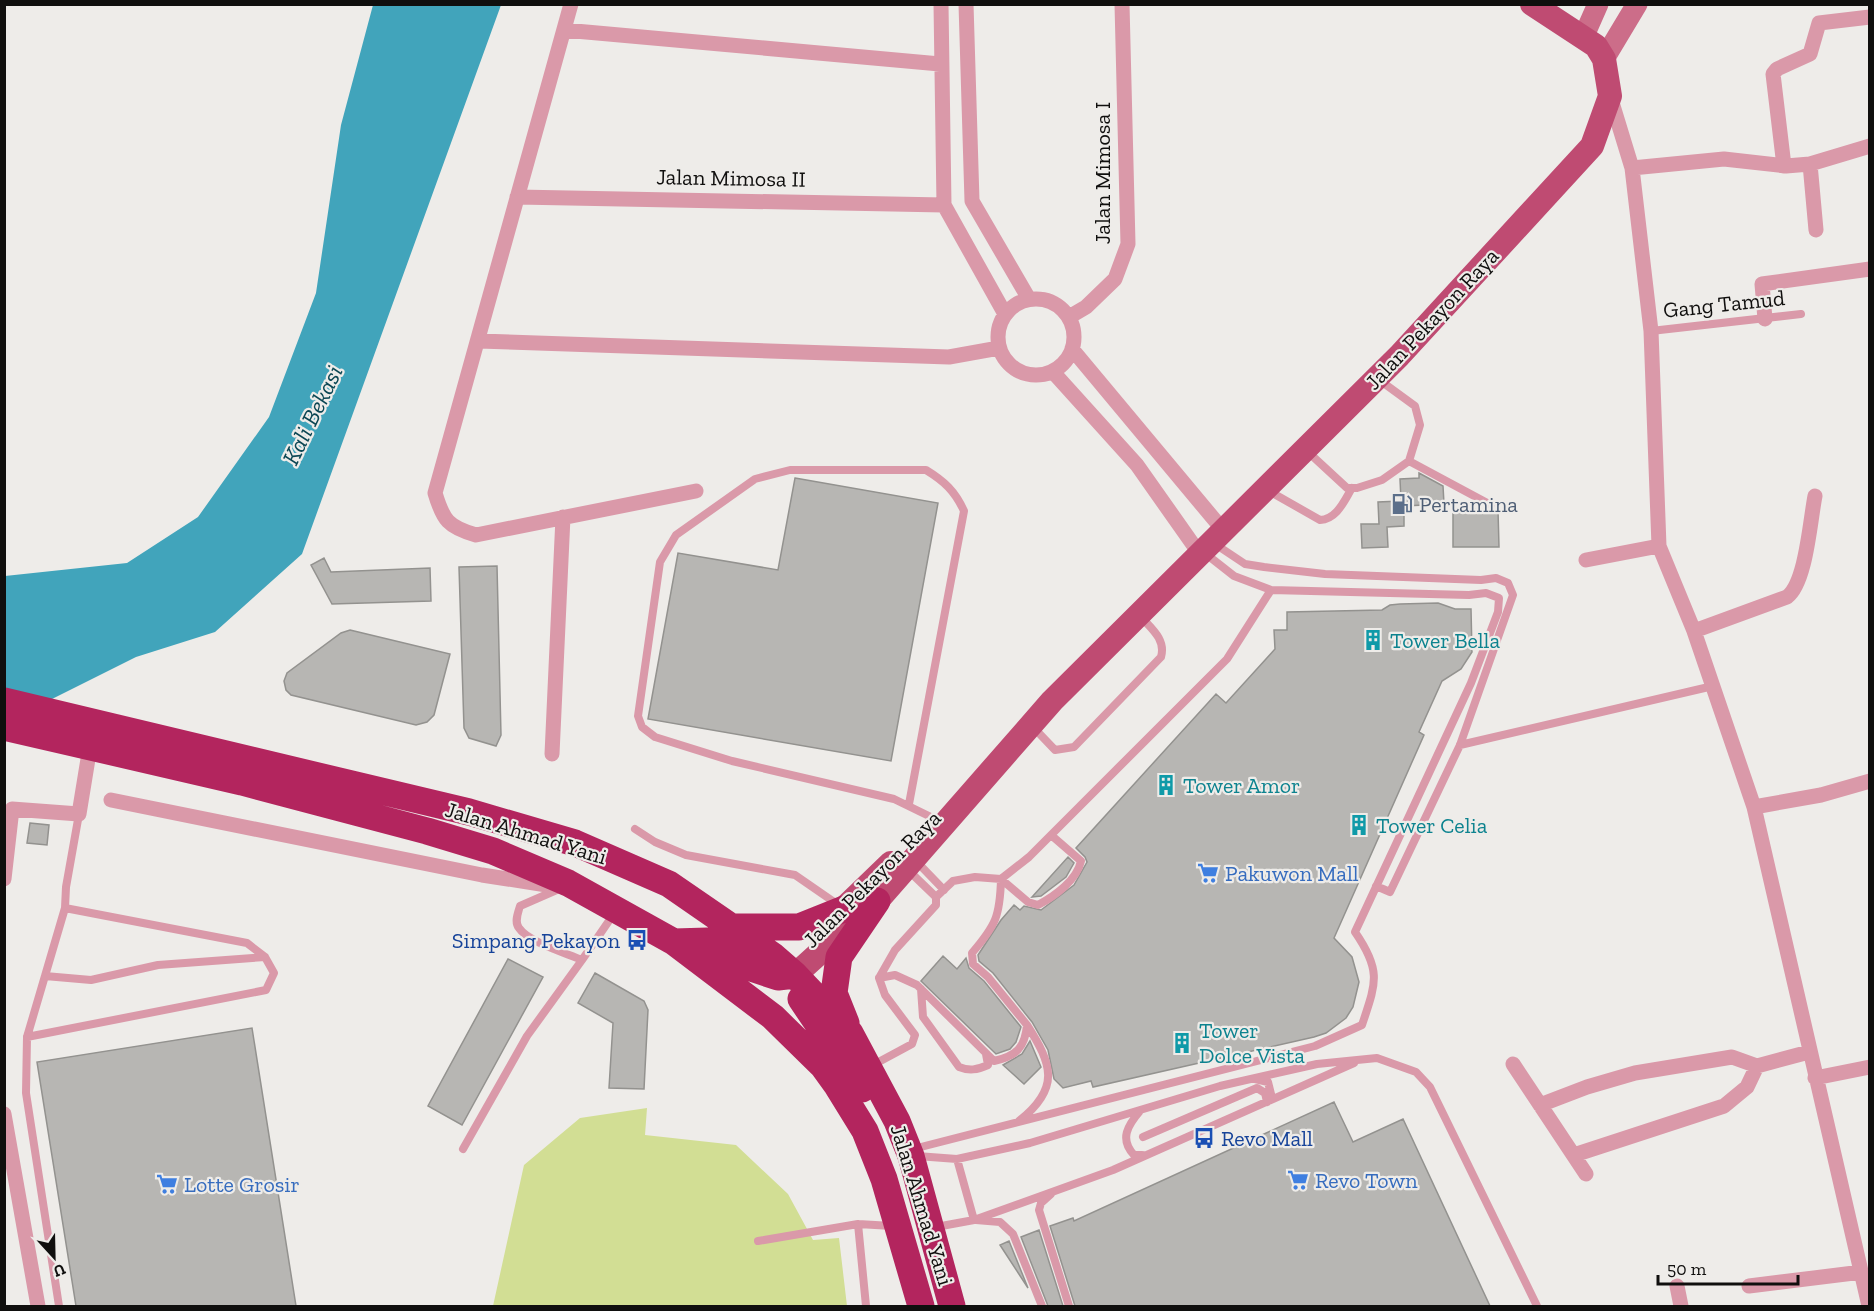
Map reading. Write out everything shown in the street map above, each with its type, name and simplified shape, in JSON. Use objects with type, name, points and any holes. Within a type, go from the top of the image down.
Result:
[{"type":"highway","name":"Jalan Ahmad Yani","points":[[4,701],[45,733],[230,779],[427,831],[493,851],[568,883],[674,942],[773,1017],[823,1066],[865,1131],[899,1227],[921,1306]]},
{"type":"highway","name":"Jalan Ahmad Yani","points":[[4,727],[469,812],[575,843],[669,884],[734,927],[795,975],[850,1034],[897,1121],[910,1153],[952,1306]]},
{"type":"highway","points":[[4,743],[45,733],[88,759],[222,787],[417,834],[610,908]]},
{"type":"highway","points":[[850,1034],[834,993],[839,957],[877,901]]},
{"type":"highway","points":[[734,927],[799,927],[844,909]]},
{"type":"highway","points":[[674,942],[708,941],[754,969],[778,977],[795,975],[801,1000],[861,1085],[879,1121],[899,1227]]},
{"type":"main road","points":[[1532,4],[1596,46],[1604,58]]},
{"type":"main road","name":"Jalan Pekayon Raya","points":[[795,975],[793,957],[844,909],[1377,378],[1592,146],[1610,96],[1604,58]]},
{"type":"main road","name":"Jalan Pekayon Raya","points":[[795,975],[877,901],[1031,725],[1138,615]]},
{"type":"street","points":[[571,4],[435,493],[442,516],[458,530],[476,535],[696,491]]},
{"type":"street","points":[[941,4],[940,64],[944,205],[1005,314]]},
{"type":"street","points":[[966,4],[972,201],[1029,299]]},
{"type":"street","name":"Jalan Mimosa I","points":[[1069,317],[1086,307],[1116,279],[1128,244],[1122,4]]},
{"type":"street","points":[[1583,38],[1598,4]]},
{"type":"street","points":[[1604,58],[1637,4]]},
{"type":"street","points":[[1784,166],[1773,74],[1777,69],[1810,54],[1819,22],[1869,17]]},
{"type":"street","points":[[564,30],[940,64]]},
{"type":"street","points":[[1610,96],[1632,168],[1651,331],[1659,546],[1694,631],[1754,807],[1869,1306]]},
{"type":"street","points":[[1632,168],[1725,159],[1784,166],[1810,164],[1869,146]]},
{"type":"street","points":[[943,154],[969,153]]},
{"type":"street","points":[[1810,164],[1816,230]]},
{"type":"street","name":"Jalan Mimosa II","points":[[517,197],[944,205]]},
{"type":"street","points":[[1764,319],[1762,284],[1869,269]]},
{"type":"street","points":[[1029,299],[1045,299],[1059,306],[1069,317],[1074,333],[1072,349],[1065,362],[1053,372],[1037,375],[1020,372],[1007,362],[999,348],[998,330],[1005,314],[1016,304],[1029,299]]},
{"type":"street","points":[[479,341],[949,357],[999,348]]},
{"type":"street","points":[[1072,349],[1209,544]]},
{"type":"street","points":[[1053,372],[1209,544]]},
{"type":"street","points":[[1694,631],[1787,597],[1794,592],[1800,579],[1815,496]]},
{"type":"street","points":[[552,754],[563,517]]},
{"type":"street","points":[[1586,560],[1659,546]]},
{"type":"street","points":[[4,879],[12,809],[79,814],[88,759]]},
{"type":"street","points":[[1754,807],[1838,791],[1869,781]]},
{"type":"street","points":[[111,800],[482,875],[562,888]]},
{"type":"street","points":[[1540,1105],[1587,1087],[1635,1073],[1732,1057],[1757,1066],[1809,1052]]},
{"type":"street","points":[[1513,1064],[1586,1174]]},
{"type":"street","points":[[1574,1155],[1724,1106],[1747,1087],[1757,1066]]},
{"type":"street","points":[[1815,1078],[1869,1067]]},
{"type":"street","points":[[4,1114],[39,1306]]},
{"type":"street","points":[[1749,1286],[1862,1272]]},
{"type":"street","points":[[1677,1286],[1681,1306]]},
{"type":"lane","name":"Gang Tamud","points":[[1651,331],[1801,314]]},
{"type":"lane","points":[[1305,449],[1347,488],[1383,480],[1409,461],[1420,425],[1415,406],[1377,378]]},
{"type":"lane","points":[[1409,461],[1491,506]]},
{"type":"lane","points":[[909,804],[964,511],[949,487],[926,470],[790,470],[755,479],[676,536],[660,562],[638,716],[642,727],[655,737],[732,761],[909,804],[933,818]]},
{"type":"lane","points":[[1265,488],[1320,520],[1328,519],[1337,512],[1352,488]]},
{"type":"lane","points":[[910,1153],[1015,1123],[1315,1046],[1362,1025],[1376,984],[1368,951],[1355,932],[1471,683],[1498,612],[1499,598],[1486,593],[1469,595],[1271,590],[1234,576],[1209,544]]},
{"type":"lane","points":[[1209,544],[1245,564],[1264,567],[1325,574],[1496,578],[1508,583],[1513,595],[1460,745],[1390,892],[1376,886]]},
{"type":"lane","points":[[1015,1123],[1034,1107],[1047,1085],[1050,1070],[1044,1051],[1027,1025],[988,977],[974,964],[972,953],[987,935],[1000,909],[1001,879],[1050,835],[1227,659],[1271,590]]},
{"type":"lane","points":[[1031,725],[1055,750],[1074,747],[1161,657],[1163,649],[1161,640],[1138,615]]},
{"type":"lane","points":[[1460,745],[1713,686]]},
{"type":"lane","points":[[60,1306],[26,1093],[27,1037],[65,908],[66,887],[79,814]]},
{"type":"lane","points":[[635,829],[655,842],[686,855],[795,875],[819,889],[844,909]]},
{"type":"lane","points":[[936,897],[953,881],[975,877],[1001,879],[1028,902],[1038,905],[1062,888],[1079,870],[1081,861],[1050,835]]},
{"type":"lane","points":[[910,864],[944,890]]},
{"type":"lane","points":[[869,1067],[912,1044],[915,1035],[885,995],[879,978],[895,950],[936,905],[936,897],[910,864]]},
{"type":"lane","points":[[562,888],[520,906],[516,920],[518,928],[529,937],[582,960]]},
{"type":"lane","points":[[27,1037],[266,990],[274,974],[265,957],[247,943],[65,908]]},
{"type":"lane","points":[[464,1149],[527,1035],[582,960],[610,908]]},
{"type":"lane","points":[[45,976],[91,980],[158,965],[265,957]]},
{"type":"lane","points":[[879,978],[895,975],[921,988],[994,1061],[1008,1058],[1020,1051],[1026,1040],[1027,1025]]},
{"type":"lane","points":[[921,988],[923,1017],[959,1067],[968,1070],[988,1065],[986,1054]]},
{"type":"lane","points":[[910,1153],[957,1159],[1030,1143],[1249,1079],[1317,1064],[1377,1058],[1416,1072],[1430,1088],[1537,1306]]},
{"type":"lane","points":[[932,1228],[974,1220],[1054,1191],[1152,1152],[1361,1060]]},
{"type":"lane","points":[[1249,1079],[1268,1082],[1271,1094],[1267,1102]]},
{"type":"lane","points":[[1143,1137],[1257,1088],[1265,1093],[1267,1102]]},
{"type":"lane","points":[[1140,1111],[1127,1128],[1125,1141],[1134,1155],[1152,1152]]},
{"type":"lane","points":[[957,1159],[974,1220]]},
{"type":"lane","points":[[1054,1191],[1041,1203],[1039,1210],[1069,1306]]},
{"type":"lane","points":[[974,1220],[1000,1222],[1013,1234],[1042,1306]]},
{"type":"lane","points":[[758,1241],[858,1224],[899,1227]]},
{"type":"lane","points":[[858,1224],[866,1306]]},
{"type":"green space","points":[[647,1108],[645,1135],[736,1145],[788,1194],[813,1240],[839,1238],[847,1306],[493,1306],[524,1165],[580,1118]]},
{"type":"water","name":"Kali Bekasi","points":[[373,5],[501,5],[302,554],[215,632],[136,657],[36,707],[5,732],[5,576],[127,563],[198,517],[269,417],[316,293],[341,125]]},
{"type":"building","name":"Pertamina","points":[[1419,473],[1443,486],[1444,504],[1404,506],[1404,526],[1387,527],[1388,547],[1362,548],[1361,524],[1379,524],[1378,502],[1401,501],[1400,479],[1419,478]]},
{"type":"building","points":[[795,478],[938,503],[891,761],[648,719],[678,553],[778,570]]},
{"type":"building","points":[[1453,509],[1498,510],[1499,547],[1453,547]]},
{"type":"building","points":[[324,558],[331,572],[430,568],[431,601],[332,604],[311,565]]},
{"type":"building","points":[[497,566],[501,735],[496,746],[469,738],[464,728],[459,567]]},
{"type":"building","name":"Pakuwon Mall","points":[[1438,603],[1455,609],[1471,609],[1472,652],[1461,669],[1442,681],[1419,732],[1424,735],[1334,938],[1352,957],[1359,982],[1353,1007],[1346,1018],[1326,1033],[1314,1037],[1093,1087],[1091,1081],[1063,1088],[1054,1079],[1048,1050],[1032,1022],[993,973],[979,961],[978,955],[1001,920],[1014,905],[1020,910],[1024,906],[1041,910],[1074,885],[1087,862],[1076,848],[1216,694],[1226,703],[1275,649],[1274,630],[1287,630],[1287,612],[1382,610],[1390,605]]},
{"type":"building","points":[[350,630],[450,654],[434,715],[427,722],[416,725],[291,695],[286,690],[284,681],[287,673],[341,633]]},
{"type":"building","points":[[30,823],[49,825],[47,845],[27,843]]},
{"type":"building","points":[[1068,857],[1074,863],[1066,877],[1041,896],[1032,897]]},
{"type":"building","points":[[943,956],[957,969],[966,958],[969,968],[984,981],[1021,1027],[1016,1042],[1010,1049],[996,1054],[921,981]]},
{"type":"building","points":[[508,959],[543,977],[462,1125],[428,1106]]},
{"type":"building","points":[[595,973],[644,1001],[648,1010],[644,1089],[609,1088],[613,1023],[578,1003]]},
{"type":"building","name":"Lotte Grosir","points":[[252,1028],[296,1306],[76,1306],[37,1062]]},
{"type":"building","points":[[1030,1041],[1041,1067],[1024,1084],[1003,1065],[1022,1054]]},
{"type":"building","name":"Revo Town","points":[[1334,1102],[1353,1142],[1403,1119],[1490,1306],[1075,1306],[1050,1226],[1073,1218],[1074,1221]]},
{"type":"building","points":[[1039,1230],[1063,1306],[1048,1306],[1021,1237]]},
{"type":"building","points":[[1009,1241],[1028,1288],[1000,1245]]},
{"type":"place","name":"Pertamina","points":[[1402,504]]},
{"type":"place","name":"Tower Bella","points":[[1373,640]]},
{"type":"place","name":"Tower Amor","points":[[1166,785]]},
{"type":"place","name":"Tower Celia","points":[[1359,825]]},
{"type":"place","name":"Pakuwon Mall","points":[[1208,873]]},
{"type":"place","name":"Simpang Pekayon","points":[[637,940]]},
{"type":"place","name":"Tower Dolce Vista","points":[[1182,1043]]},
{"type":"place","name":"Revo Mall","points":[[1204,1138]]},
{"type":"place","name":"Revo Town","points":[[1298,1180]]},
{"type":"place","name":"Lotte Grosir","points":[[167,1184]]}]
